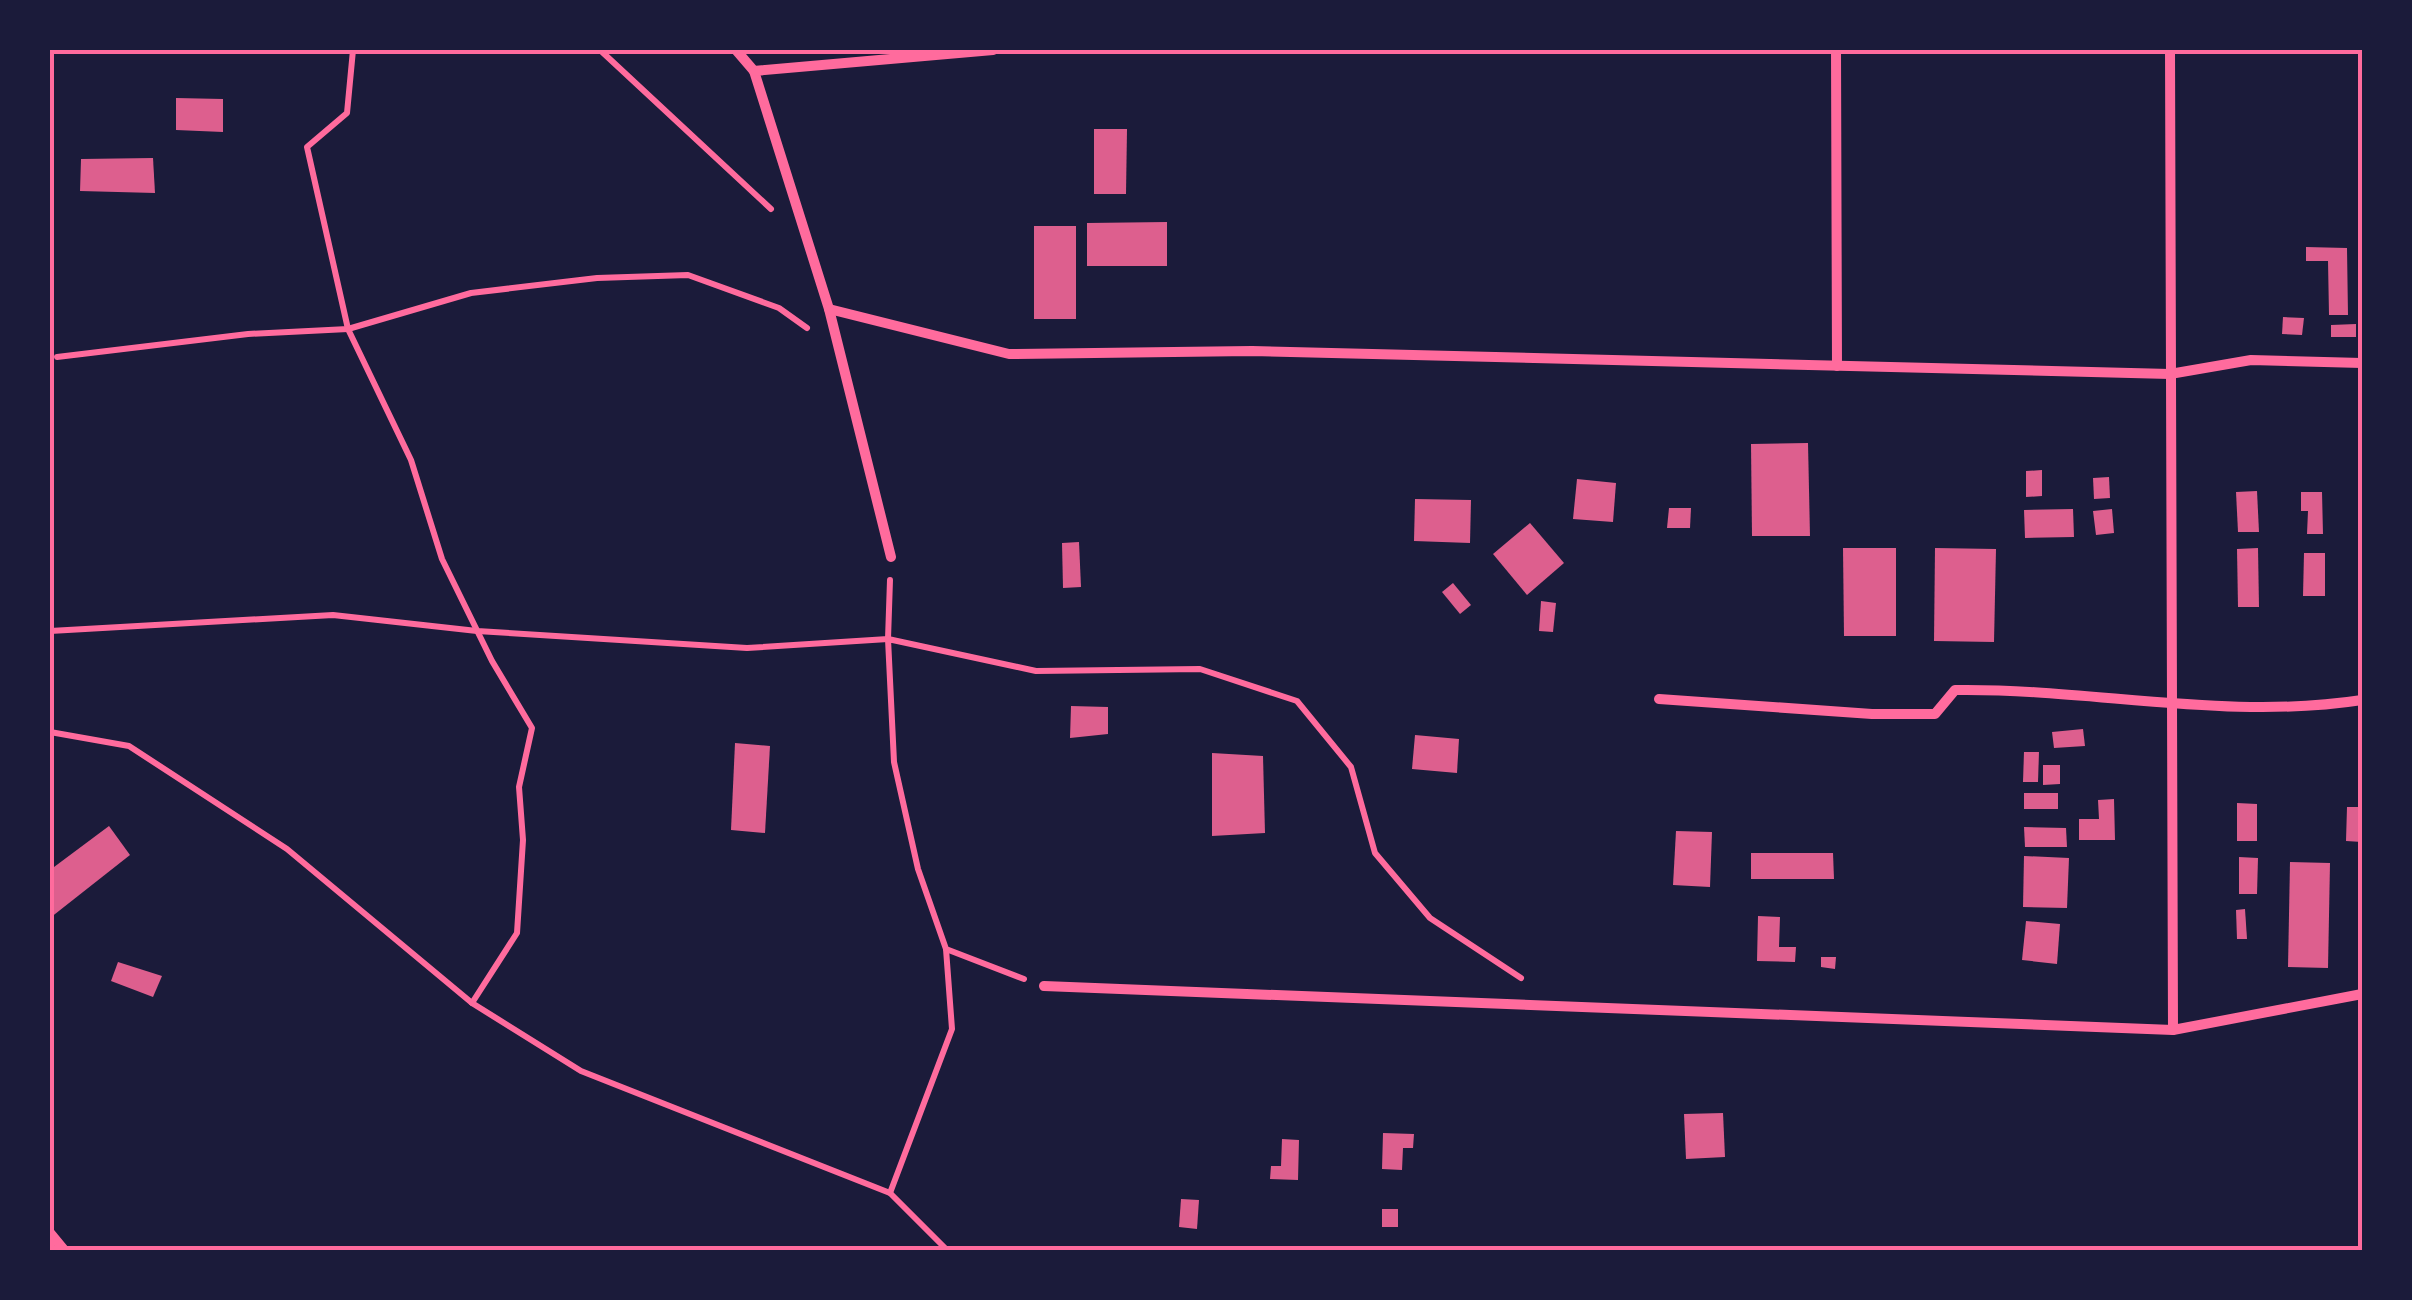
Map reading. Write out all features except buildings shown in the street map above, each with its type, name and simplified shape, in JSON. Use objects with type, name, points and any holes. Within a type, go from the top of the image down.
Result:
[{"type":"street","points":[[736,50],[754,71],[829,309],[891,557]]},
{"type":"street","points":[[754,71],[992,50]]},
{"type":"street","points":[[1836,50],[1838,366]]},
{"type":"street","points":[[2170,50],[2174,1030]]},
{"type":"street","points":[[829,309],[1009,354],[1252,351],[2170,374],[2250,360],[2362,362]]},
{"type":"street","points":[[1659,699],[1872,714],[1935,714],[1955,690],[2034,688],[2171,703],[2314,708],[2362,700]]},
{"type":"street","points":[[1044,986],[2174,1030],[2362,994]]},
{"type":"street","points":[[50,1233],[64,1250]]},
{"type":"path","points":[[353,50],[347,113],[308,147],[348,329],[411,460],[442,559],[532,728],[518,787],[523,840],[517,933],[472,1003]]},
{"type":"path","points":[[600,50],[810,250]]},
{"type":"path","points":[[56,357],[248,334],[348,329],[470,294],[597,278],[688,275],[778,308],[840,352]]},
{"type":"path","points":[[890,1193],[952,1029],[946,949],[918,869],[894,762],[888,639],[891,557]]},
{"type":"path","points":[[50,631],[333,615],[477,631],[747,648],[888,639],[1036,671],[1200,669],[1297,700],[1351,767],[1375,852],[1430,918],[1566,1008]]},
{"type":"path","points":[[50,732],[129,746],[287,849],[472,1003],[581,1071],[890,1193],[947,1250]]},
{"type":"path","points":[[946,949],[1044,986]]}]
